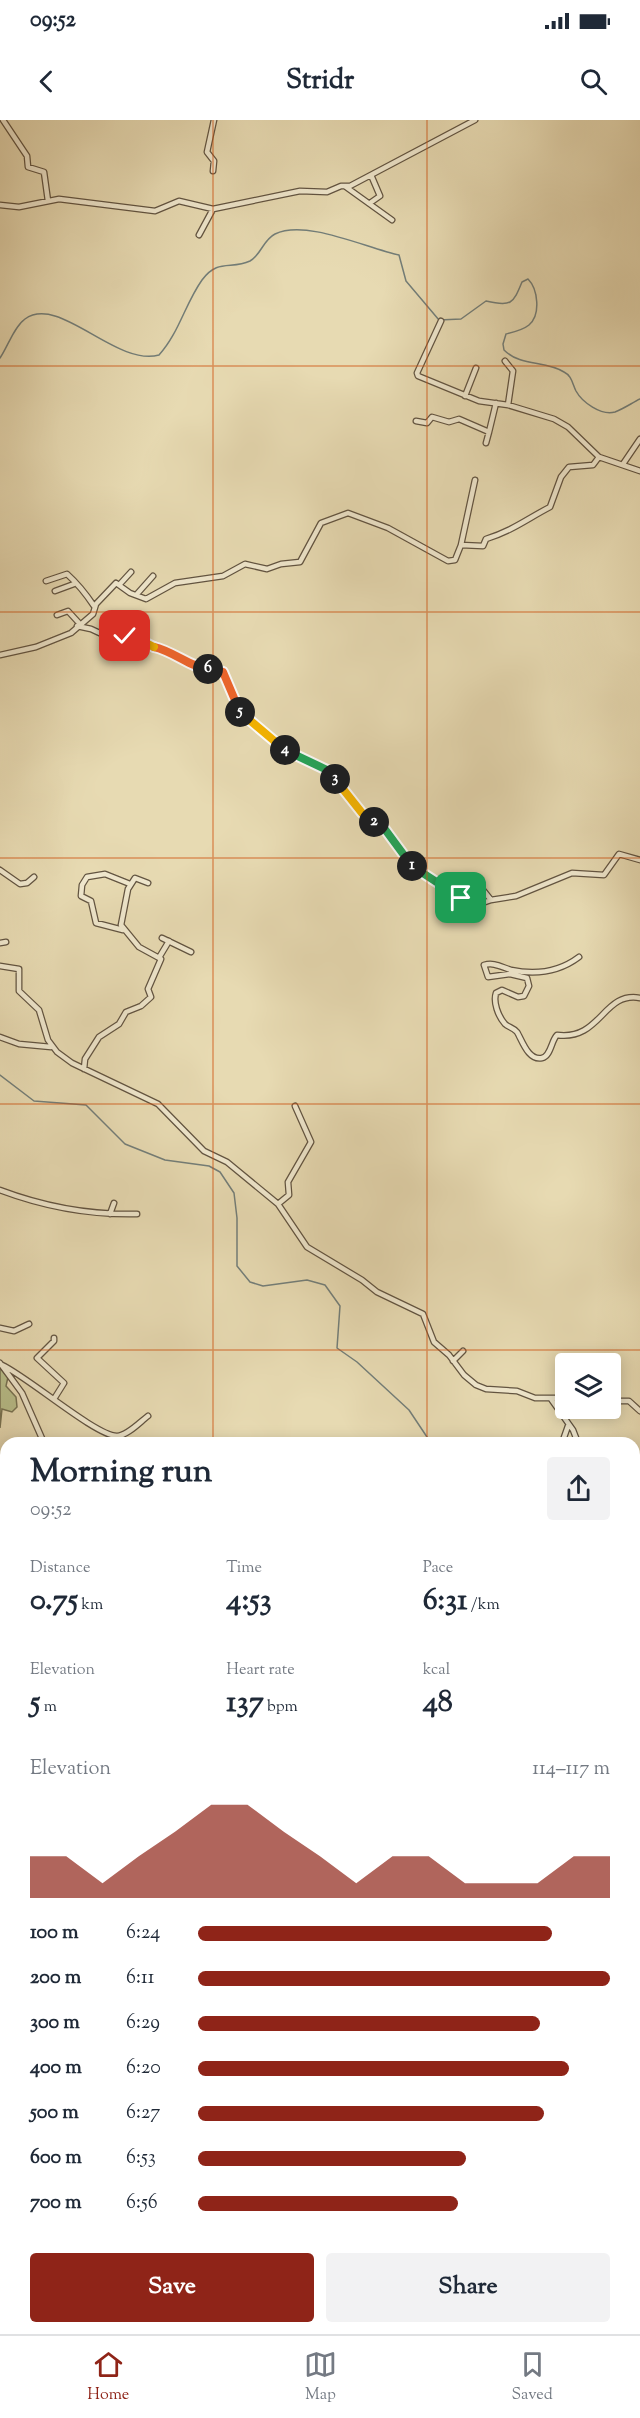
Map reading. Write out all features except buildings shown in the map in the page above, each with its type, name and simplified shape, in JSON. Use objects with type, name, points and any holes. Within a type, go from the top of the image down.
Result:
[{"type":"street","points":[[3,120],[27,156],[28,166],[44,172],[48,201]]},
{"type":"street","points":[[213,171],[214,161],[207,152],[214,120]]},
{"type":"street","points":[[346,187],[475,120]]},
{"type":"street","points":[[370,203],[380,196],[371,175]]},
{"type":"street","points":[[0,205],[19,207],[65,200],[93,206],[155,211],[179,201],[213,209],[300,191],[327,192],[341,186],[346,187],[392,220]]},
{"type":"street","points":[[199,235],[213,209]]},
{"type":"street","points":[[441,321],[417,375],[465,396],[508,405],[554,419],[568,428],[599,457],[640,471]]},
{"type":"street","points":[[505,361],[513,371],[508,405]]},
{"type":"street","points":[[465,396],[476,368]]},
{"type":"street","points":[[486,443],[496,403]]},
{"type":"street","points":[[416,421],[427,423],[432,417],[449,422],[459,419],[489,432]]},
{"type":"street","points":[[623,464],[640,439]]},
{"type":"street","points":[[461,545],[481,547],[486,539],[513,530],[531,516],[550,507],[559,482],[569,467],[593,465],[599,457]]},
{"type":"street","points":[[120,584],[128,592],[146,599],[189,580],[223,576],[245,564],[267,569],[281,564],[300,562],[321,524],[348,513],[388,528],[448,561],[455,560],[461,545],[475,480]]},
{"type":"street","points":[[0,655],[40,645],[71,633],[93,614],[94,606],[111,586],[120,584],[131,572]]},
{"type":"street","points":[[46,581],[65,573],[74,584],[83,589],[94,606]]},
{"type":"street","points":[[137,594],[153,576]]},
{"type":"street","points":[[55,591],[74,584]]},
{"type":"street","points":[[57,615],[68,611],[78,625],[119,642],[128,635],[151,647],[176,654],[201,668],[223,672],[226,684],[232,691],[244,718],[270,735],[287,751],[327,770],[362,813],[384,828],[411,866],[470,907],[491,900],[516,896],[572,873],[604,875],[619,854],[640,860]]},
{"type":"street","points":[[0,870],[20,884],[31,882],[34,877]]},
{"type":"street","points":[[123,931],[96,923],[91,900],[81,896],[82,885],[87,877],[101,874],[130,884]]},
{"type":"street","points":[[148,883],[137,878],[130,884],[120,922],[123,931],[139,947],[160,956]]},
{"type":"street","points":[[460,899],[468,890],[476,888],[483,890],[491,900]]},
{"type":"street","points":[[162,938],[191,952]]},
{"type":"street","points":[[84,1069],[85,1059],[99,1037],[119,1024],[126,1012],[150,998],[152,993],[148,989],[161,962],[160,956],[169,941]]},
{"type":"street","points":[[579,957],[559,970],[545,972],[509,970],[494,964],[484,965],[488,976],[510,974],[528,978],[529,986],[524,996],[518,997],[502,990],[496,993],[494,1002],[504,1022],[515,1029],[523,1046],[536,1057],[542,1058],[548,1055],[557,1035],[567,1037],[585,1032],[621,1000],[630,997],[640,998]]},
{"type":"street","points":[[0,966],[19,969],[19,991],[39,1010],[51,1047]]},
{"type":"street","points":[[0,1036],[19,1044],[51,1047],[84,1069],[158,1104],[204,1151],[227,1162],[278,1204],[306,1247],[362,1280],[377,1292],[423,1314],[431,1337],[467,1378],[482,1387],[555,1399]]},
{"type":"street","points":[[278,1204],[289,1195],[288,1182],[311,1142],[295,1106]]},
{"type":"street","points":[[0,1190],[84,1213],[137,1214]]},
{"type":"street","points":[[110,1214],[114,1203]]},
{"type":"street","points":[[0,1328],[14,1331],[29,1324]]},
{"type":"street","points":[[54,1338],[54,1341],[37,1358],[63,1383],[54,1399]]},
{"type":"street","points":[[453,1361],[463,1351]]},
{"type":"street","points":[[1,1364],[20,1374],[89,1423],[116,1436],[126,1432],[148,1416]]},
{"type":"street","points":[[1,1364],[22,1393],[41,1437]]},
{"type":"street","points":[[551,1399],[576,1437]]},
{"type":"street","points":[[621,1401],[629,1401],[640,1411]]},
{"type":"street","points":[[564,1437],[568,1426]]},
{"type":"green space","points":[[0,1368],[8,1377],[6,1386],[16,1397],[17,1407],[12,1412],[2,1409],[0,1428]]},
{"type":"waterway","points":[[0,358],[21,322],[39,314],[54,316],[71,323],[125,351],[142,356],[159,355],[172,337],[196,289],[208,273],[219,267],[250,261],[275,234],[288,230],[303,230],[336,236],[399,255],[406,281],[439,320],[461,319],[486,301],[501,304],[510,302],[522,282],[528,279],[534,289],[537,302],[533,321],[527,327],[506,334],[504,350],[518,359],[557,368],[567,374],[579,395],[587,404],[598,410],[615,412],[640,399]]},
{"type":"waterway","points":[[0,1075],[34,1101],[86,1105],[125,1144],[165,1160],[209,1166],[220,1172],[234,1193],[237,1218],[237,1266],[250,1282],[263,1286],[307,1280],[325,1285],[340,1306],[337,1348],[357,1362],[409,1410],[427,1437]]},
{"type":"waterway","points":[[640,1697],[640,1710]]},
{"type":"route","points":[[125,636],[128,635],[151,647],[167,650],[201,668],[223,672],[226,684],[232,691],[244,718],[270,735],[287,751],[327,770],[346,796],[356,802],[362,813],[384,828],[411,866],[461,898]]}]
